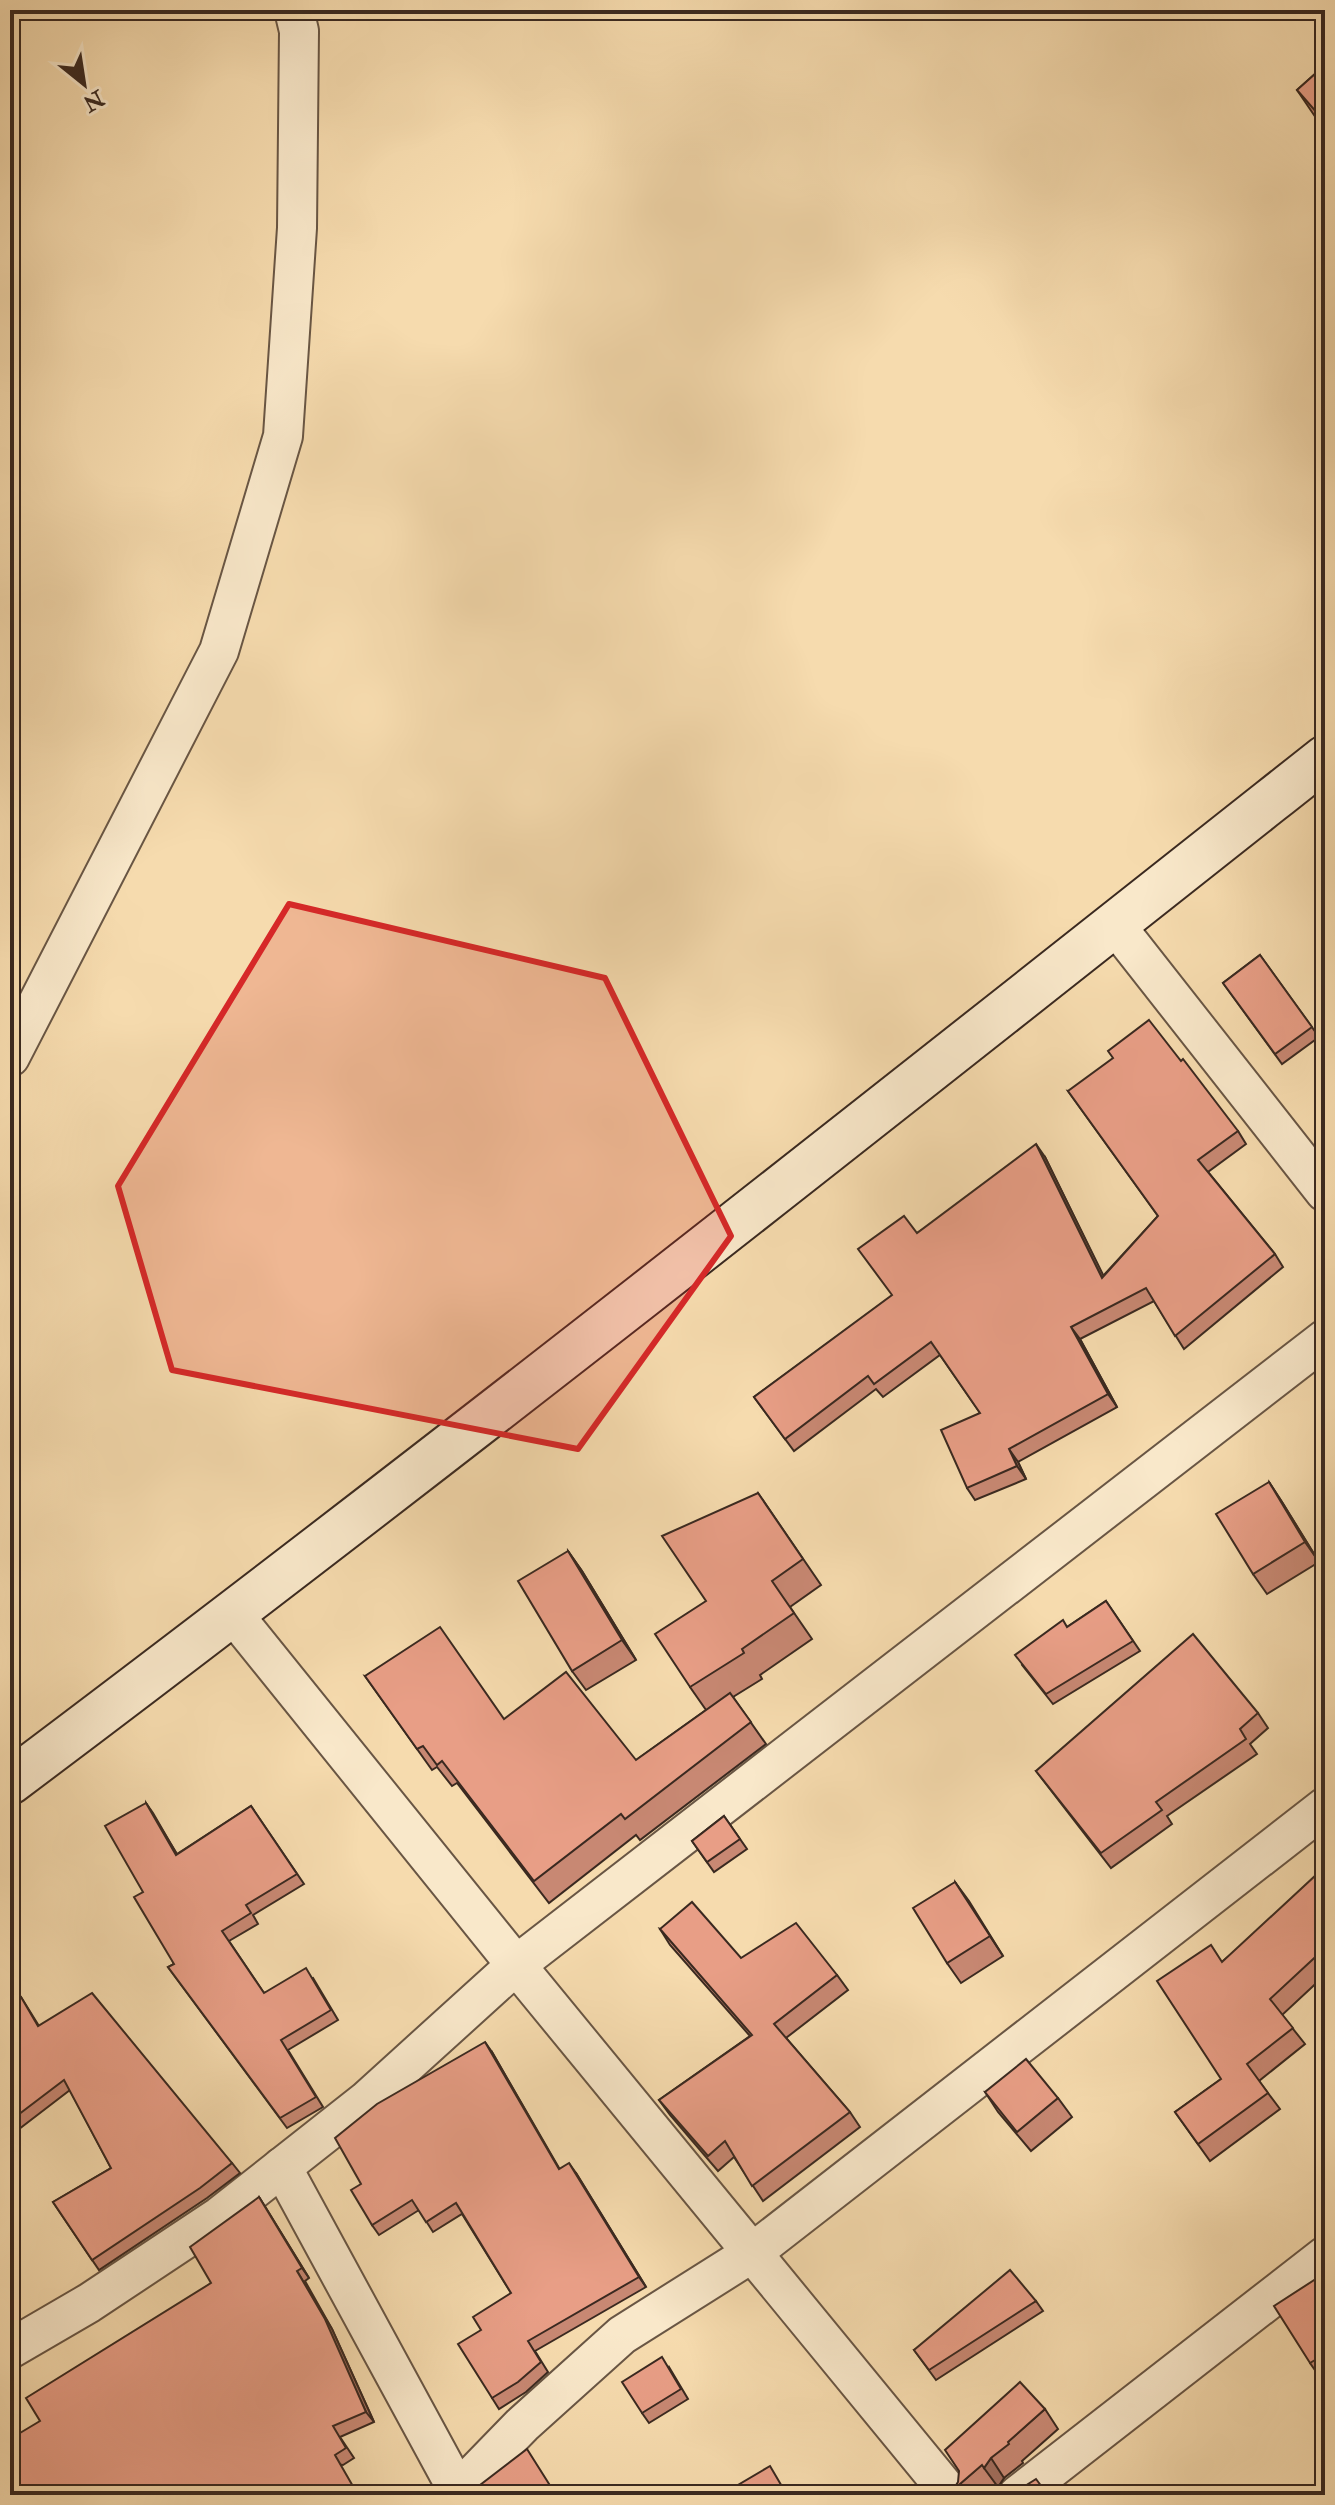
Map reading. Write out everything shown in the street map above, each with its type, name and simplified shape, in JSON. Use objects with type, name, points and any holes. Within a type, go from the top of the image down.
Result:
[{"type":"street","points":[[10,1057],[219,651],[283,436],[297,228],[299,31],[294,10]]},
{"type":"street","points":[[10,1782],[233,1614],[1116,926],[1325,758]]},
{"type":"street","points":[[1116,926],[1325,1192]]},
{"type":"street","points":[[10,2349],[89,2303],[194,2233],[282,2167],[366,2101],[516,1965],[1325,1339]]},
{"type":"street","points":[[233,1614],[951,2495]]},
{"type":"street","points":[[282,2167],[456,2493],[522,2425],[622,2335],[752,2253],[1325,1807]]},
{"type":"street","points":[[1018,2495],[1325,2256]]},
{"type":"highlighted area","points":[[289,904],[605,978],[731,1236],[578,1449],[172,1370],[118,1186]]},
{"type":"building","points":[[1325,65],[1325,122],[1297,90]]},
{"type":"building","points":[[1260,955],[1312,1027],[1275,1054],[1223,983]]},
{"type":"building","points":[[1149,1020],[1238,1131],[1198,1160],[1275,1254],[1175,1336],[1146,1288],[1071,1327],[1108,1394],[1009,1449],[1017,1466],[967,1488],[941,1430],[980,1413],[931,1342],[874,1384],[868,1376],[785,1439],[754,1397],[892,1295],[858,1249],[904,1216],[917,1233],[1036,1144],[1102,1278],[1158,1216],[1068,1091],[1113,1058],[1108,1051]]},
{"type":"building","points":[[1269,1482],[1305,1542],[1253,1574],[1216,1514]]},
{"type":"building","points":[[758,1493],[803,1559],[772,1581],[794,1613],[742,1649],[744,1653],[690,1687],[655,1634],[706,1601],[662,1536]]},
{"type":"building","points":[[568,1551],[622,1640],[572,1671],[518,1581]]},
{"type":"building","points":[[1106,1601],[1133,1641],[1046,1694],[1015,1655],[1063,1620],[1067,1627]]},
{"type":"building","points":[[440,1627],[504,1719],[566,1672],[636,1760],[730,1693],[751,1722],[625,1819],[621,1814],[534,1881],[442,1761],[437,1765],[423,1746],[417,1749],[365,1676]]},
{"type":"building","points":[[1193,1634],[1258,1713],[1240,1729],[1246,1739],[1156,1802],[1162,1810],[1101,1853],[1036,1771]]},
{"type":"building","points":[[146,1803],[176,1855],[251,1806],[297,1874],[246,1905],[251,1913],[222,1931],[264,1993],[306,1968],[331,2010],[281,2040],[316,2097],[280,2118],[168,1967],[174,1964],[134,1897],[143,1892],[105,1826]]},
{"type":"building","points":[[724,1816],[740,1839],[707,1862],[692,1841]]},
{"type":"building","points":[[1325,1874],[1325,1948],[1270,1999],[1293,2028],[1247,2064],[1268,2093],[1198,2144],[1175,2112],[1221,2079],[1157,1981],[1211,1945],[1222,1962],[1316,1875],[1321,1880]]},
{"type":"building","points":[[955,1882],[990,1936],[947,1963],[913,1908]]},
{"type":"building","points":[[692,1902],[741,1958],[796,1923],[837,1975],[774,2024],[850,2112],[752,2186],[725,2141],[708,2156],[659,2100],[752,2035],[660,1929]]},
{"type":"building","points":[[92,1993],[232,2163],[92,2260],[53,2202],[111,2168],[64,2080],[10,2121],[10,2003],[21,1997],[38,2026]]},
{"type":"building","points":[[485,2042],[559,2169],[569,2163],[639,2277],[528,2341],[541,2362],[518,2382],[492,2398],[458,2344],[481,2330],[473,2317],[511,2293],[456,2203],[426,2222],[412,2200],[372,2225],[351,2190],[361,2184],[335,2138],[377,2104]]},
{"type":"building","points":[[1026,2059],[1058,2098],[1017,2132],[985,2092]]},
{"type":"building","points":[[259,2197],[302,2268],[297,2271],[325,2319],[366,2412],[333,2426],[346,2448],[335,2455],[358,2495],[10,2495],[10,2439],[40,2421],[26,2398],[211,2283],[190,2247]]},
{"type":"building","points":[[1010,2270],[1036,2301],[929,2370],[914,2350]]},
{"type":"building","points":[[1325,2273],[1325,2354],[1310,2363],[1274,2306]]},
{"type":"building","points":[[662,2357],[681,2389],[642,2413],[622,2382]]},
{"type":"building","points":[[1020,2382],[1045,2409],[984,2468],[982,2465],[953,2490],[959,2471],[945,2450]]},
{"type":"building","points":[[527,2449],[556,2495],[467,2495]]},
{"type":"building","points":[[770,2466],[787,2495],[721,2495]]},
{"type":"building","points":[[1036,2479],[1048,2495],[1011,2495]]}]
